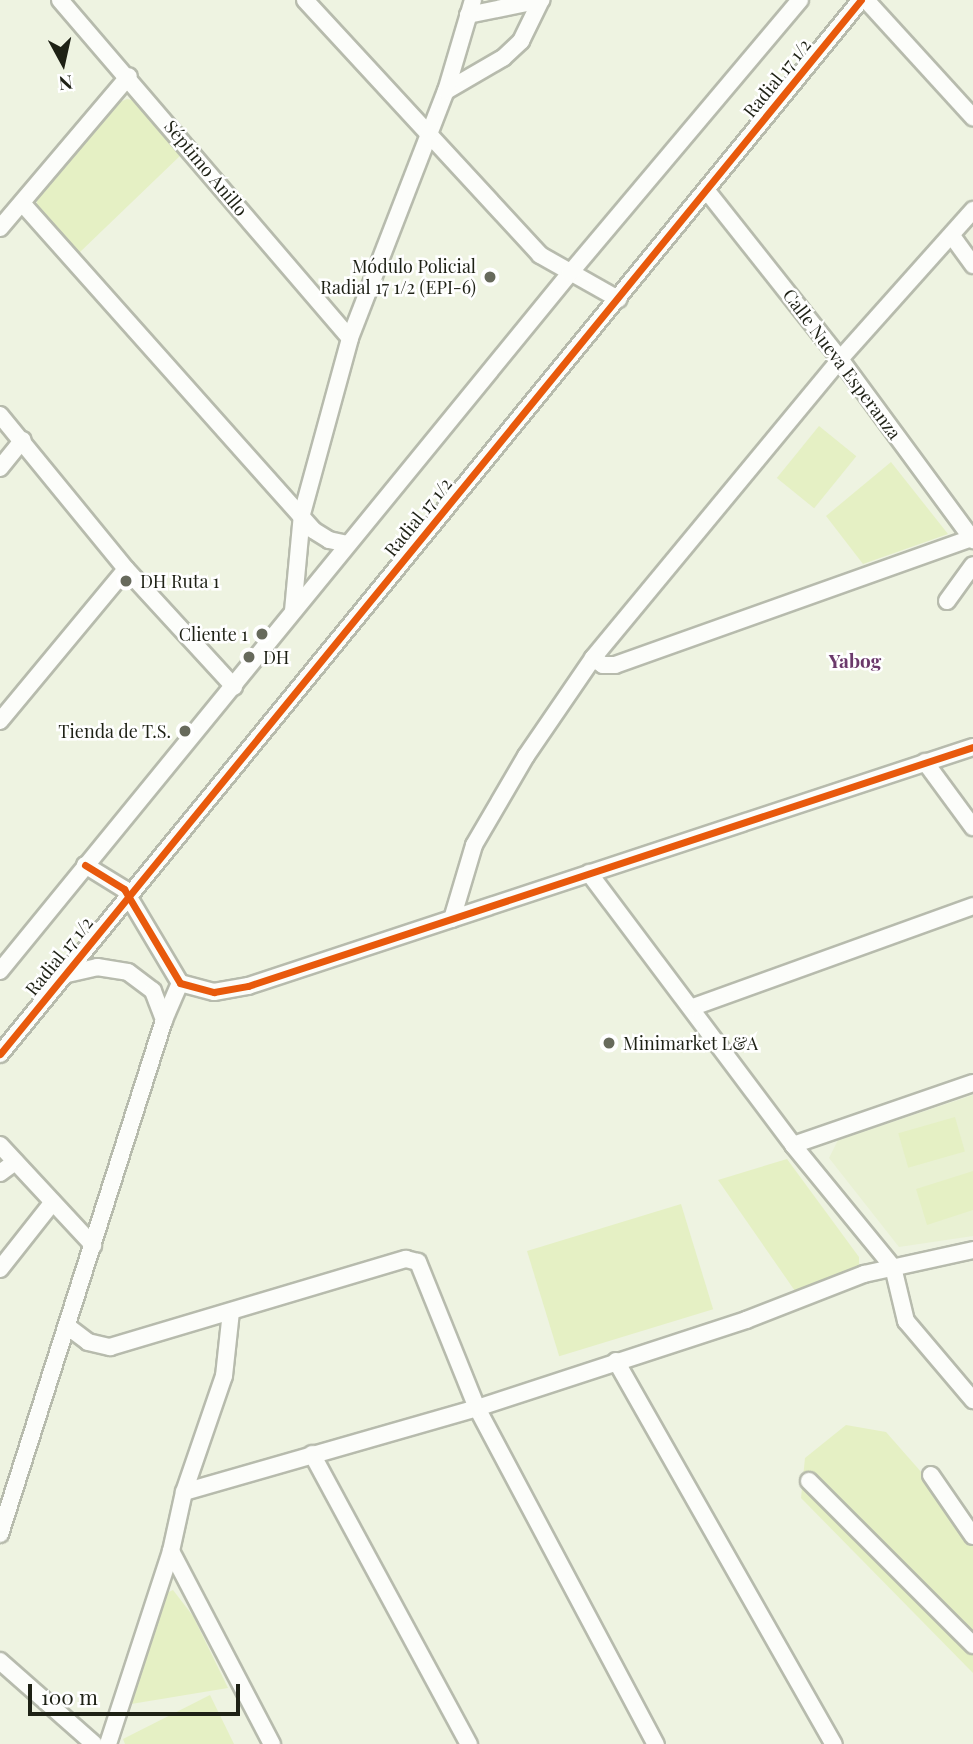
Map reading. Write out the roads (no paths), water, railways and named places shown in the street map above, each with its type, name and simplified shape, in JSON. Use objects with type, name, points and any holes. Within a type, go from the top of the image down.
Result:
[{"type":"street","name":"Séptimo Anillo","points":[[60,0],[129,76],[350,338]]},
{"type":"street","points":[[305,0],[431,133],[540,255],[618,299]]},
{"type":"street","points":[[446,92],[503,58],[521,41],[541,0]]},
{"type":"street","points":[[293,611],[302,514],[350,338],[446,92],[470,7],[541,0]]},
{"type":"street","points":[[863,0],[973,117]]},
{"type":"street","name":"Radial 17 1/2","points":[[0,1054],[863,0]]},
{"type":"street","name":"Radial 17 1/2","points":[[0,971],[794,2]]},
{"type":"street","points":[[0,228],[129,76]]},
{"type":"street","name":"Calle Nueva Esperanza","points":[[707,191],[840,359],[972,539]]},
{"type":"street","points":[[22,202],[321,535],[348,544]]},
{"type":"street","points":[[452,919],[474,845],[526,756],[593,658],[840,359],[973,210]]},
{"type":"street","points":[[952,236],[973,265]]},
{"type":"street","points":[[0,415],[23,440],[125,569],[234,688]]},
{"type":"street","points":[[0,468],[23,440]]},
{"type":"street","points":[[593,658],[603,666],[615,665],[972,539]]},
{"type":"street","points":[[947,601],[973,565]]},
{"type":"street","points":[[0,721],[125,569]]},
{"type":"street","points":[[85,865],[113,878],[128,897],[180,983],[215,992],[248,986],[973,747]]},
{"type":"street","points":[[925,762],[973,827]]},
{"type":"street","points":[[589,873],[693,1007],[793,1144],[893,1267],[906,1321],[973,1400]]},
{"type":"street","points":[[693,1007],[973,906]]},
{"type":"street","points":[[63,975],[97,967],[128,972],[153,991],[164,1020]]},
{"type":"street","points":[[0,1534],[164,1020],[180,983]]},
{"type":"street","points":[[793,1144],[973,1083]]},
{"type":"street","points":[[0,1145],[93,1245]]},
{"type":"street","points":[[0,1173],[15,1162]]},
{"type":"street","points":[[0,1269],[53,1202]]},
{"type":"street","points":[[184,1492],[478,1408],[893,1267],[973,1250]]},
{"type":"street","points":[[67,1326],[88,1342],[110,1347],[406,1259],[418,1262],[478,1408],[656,1744]]},
{"type":"street","points":[[108,1744],[171,1551],[184,1492],[224,1376],[231,1311]]},
{"type":"street","points":[[615,1361],[834,1744]]},
{"type":"street","points":[[312,1454],[470,1744]]},
{"type":"street","points":[[931,1475],[973,1536]]},
{"type":"street","points":[[809,1481],[973,1645]]},
{"type":"street","points":[[171,1551],[272,1744]]},
{"type":"street","points":[[0,1661],[94,1744]]},
{"type":"place","name":"Módulo Policial Radial 17 1/2 (EPI-6)","points":[[490,277]]},
{"type":"place","name":"DH Ruta 1","points":[[126,581]]},
{"type":"place","name":"Cliente 1","points":[[262,634]]},
{"type":"place","name":"DH","points":[[249,657]]},
{"type":"place","name":"Tienda de T.S.","points":[[185,731]]},
{"type":"place","name":"Minimarket L&A","points":[[609,1043]]},
{"type":"district","name":"Yabog","points":[[855,661]]}]
